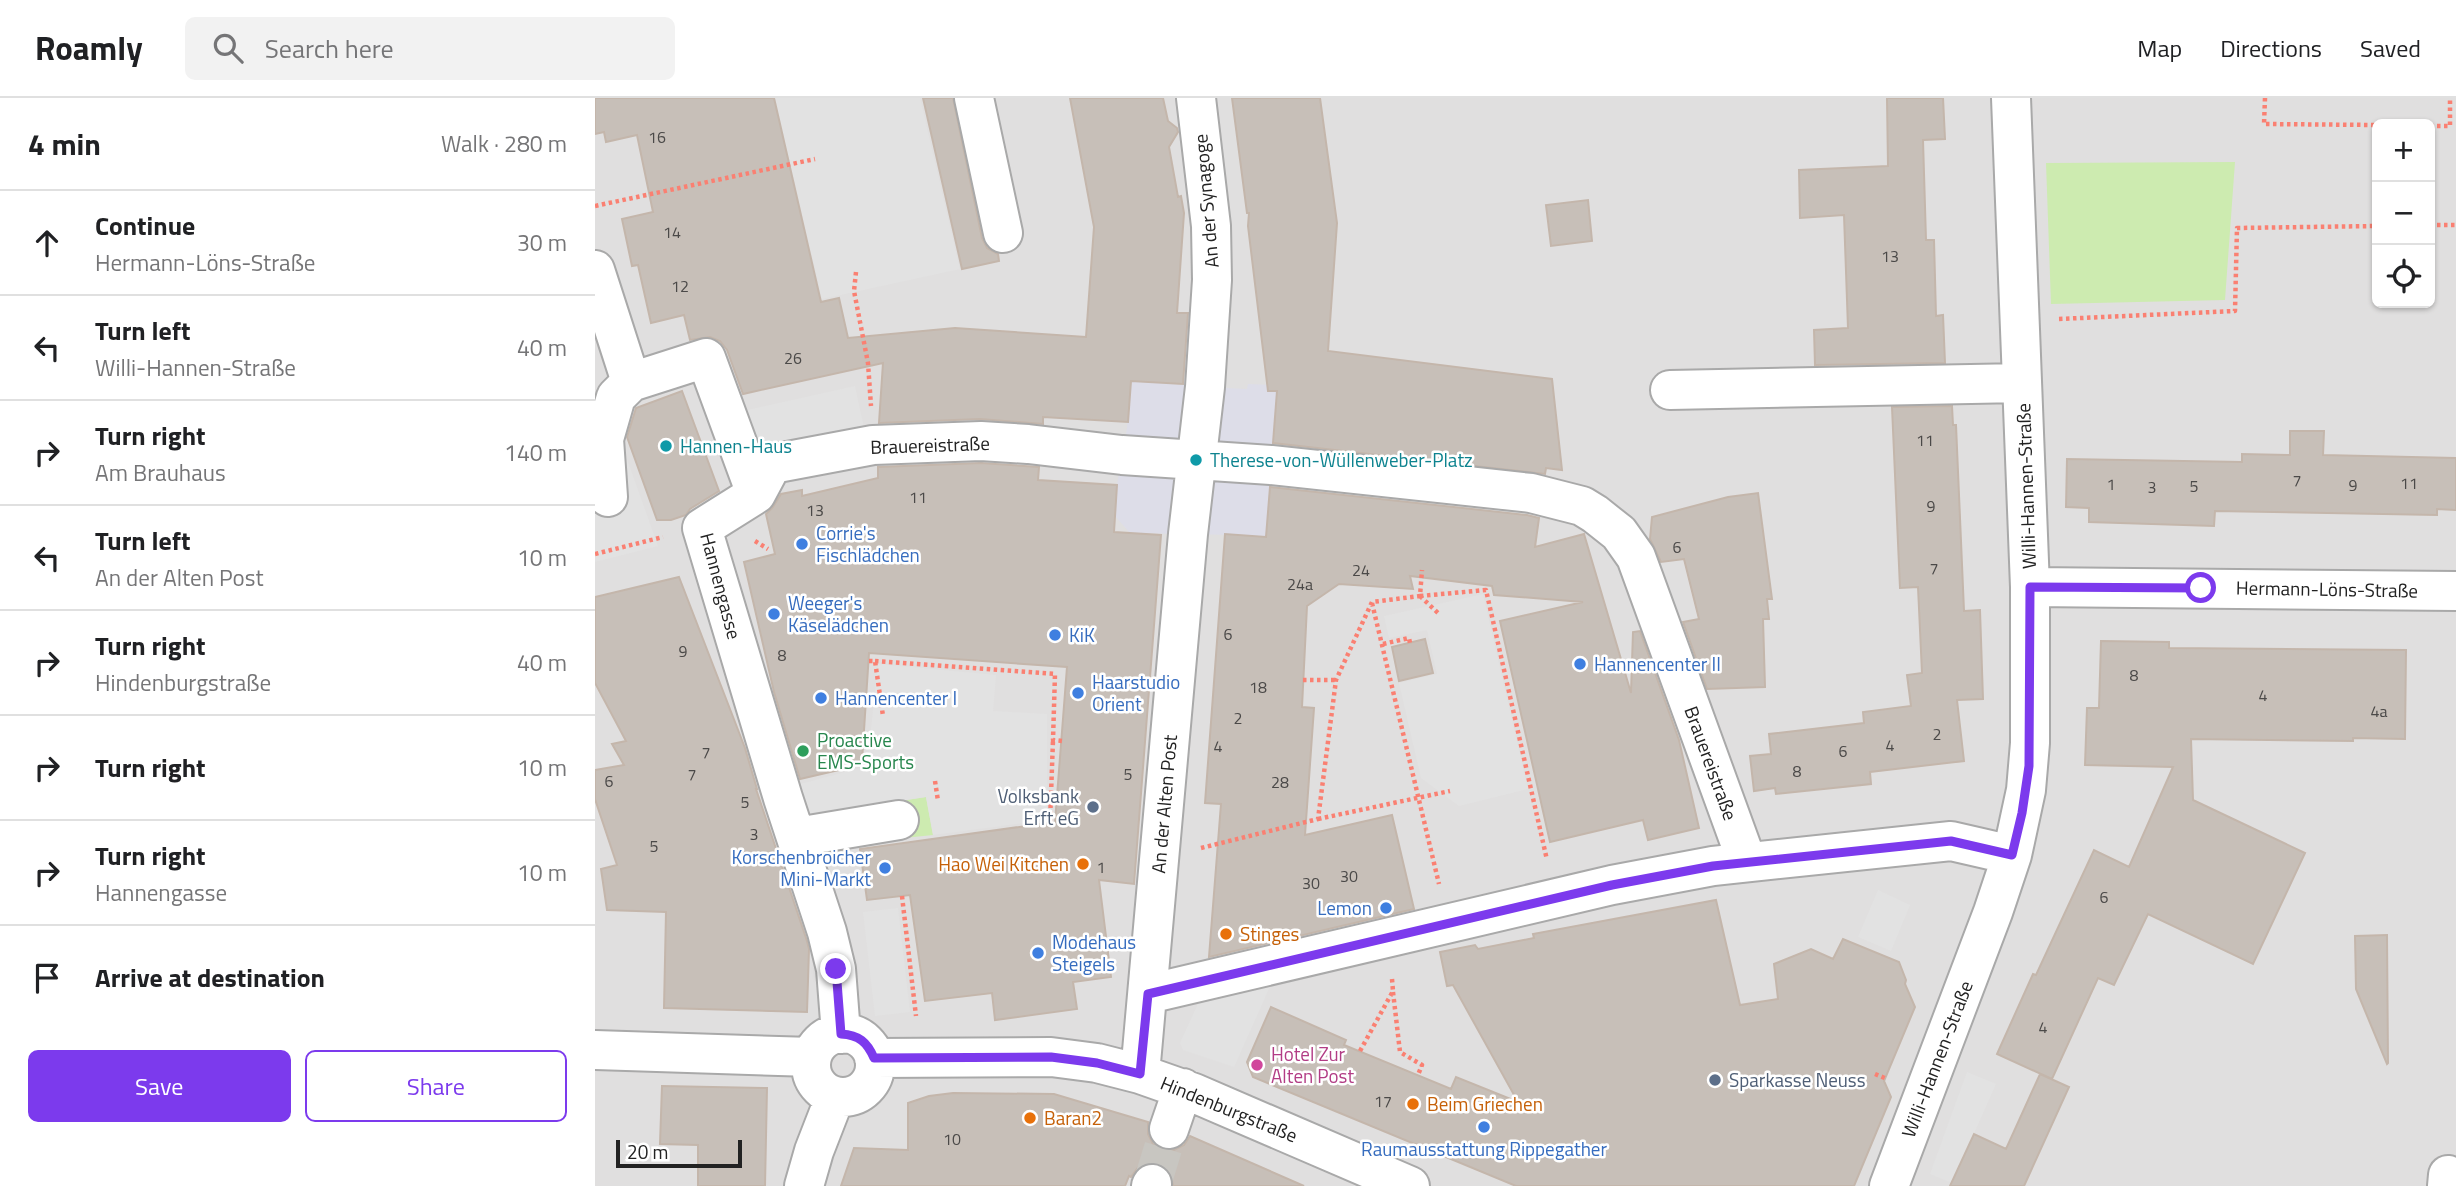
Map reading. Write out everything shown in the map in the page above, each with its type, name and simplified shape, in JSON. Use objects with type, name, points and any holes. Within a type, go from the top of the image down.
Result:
[{"type":"street","points":[[974,98],[1003,233]]},
{"type":"street","name":"An der Synagoge","points":[[1196,98],[1213,243],[1205,387],[1197,459]]},
{"type":"street","name":"Willi-Hannen-Straße","points":[[1888,1186],[1993,912],[2012,855],[2029,766],[2030,587],[2011,98]]},
{"type":"street","points":[[595,270],[631,382]]},
{"type":"street","points":[[608,497],[604,439],[616,397],[631,382],[706,358],[757,494]]},
{"type":"street","points":[[1670,390],[2022,383]]},
{"type":"street","name":"Brauereistraße","points":[[757,494],[772,464],[873,445],[992,442],[1122,455],[1271,465],[1531,493],[1582,506],[1619,533],[1636,557],[1747,862]]},
{"type":"street","name":"An der Alten Post","points":[[1140,1074],[1197,459]]},
{"type":"street","name":"Hannengasse","points":[[757,494],[702,528],[791,796],[797,837],[836,969],[827,1045]]},
{"type":"street","name":"Hermann-Löns-Straße","points":[[2030,587],[2456,591]]},
{"type":"street","points":[[797,837],[899,820]]},
{"type":"street","points":[[1148,994],[1555,898],[1670,874],[1747,862],[1951,841],[2012,855]]},
{"type":"street","points":[[595,1050],[827,1045],[853,1035],[863,1040],[874,1058],[870,1083],[860,1092],[848,1097],[835,1097],[818,1086],[811,1067],[827,1045]]},
{"type":"street","name":"Hindenburgstraße","points":[[874,1058],[1051,1057],[1097,1063],[1183,1088],[1409,1186]]},
{"type":"street","points":[[1168,1129],[1183,1088]]},
{"type":"street","points":[[804,1186],[835,1097]]},
{"type":"path","points":[[2265,98],[2264,124],[2372,125]]},
{"type":"path","points":[[2435,126],[2449,126],[2450,98]]},
{"type":"path","points":[[595,206],[815,159]]},
{"type":"path","points":[[2435,225],[2456,225]]},
{"type":"path","points":[[2019,321],[2235,311],[2237,228],[2372,226]]},
{"type":"path","points":[[856,272],[854,291],[868,363],[873,445]]},
{"type":"path","points":[[595,554],[656,538]]},
{"type":"path","points":[[1420,596],[1422,570]]},
{"type":"path","points":[[1372,602],[1486,590],[1555,898]]},
{"type":"path","points":[[1420,596],[1438,612]]},
{"type":"path","points":[[1318,819],[1336,680],[1372,602]]},
{"type":"path","points":[[1372,602],[1448,923]]},
{"type":"path","points":[[1383,644],[1409,638],[1410,643]]},
{"type":"path","points":[[883,716],[872,661],[1055,674],[1050,822]]},
{"type":"path","points":[[1303,680],[1336,680]]},
{"type":"path","points":[[1053,740],[1062,741]]},
{"type":"path","points":[[1159,859],[1318,819],[1450,791]]},
{"type":"path","points":[[902,896],[921,1058]]},
{"type":"path","points":[[1391,936],[1393,991],[1400,1052],[1422,1065],[1418,1076]]},
{"type":"path","points":[[1360,1052],[1393,991]]},
{"type":"shaded area","points":[[595,98],[2456,98],[2456,1186],[595,1186]]},
{"type":"shaded area","points":[[775,98],[920,98],[960,269],[822,299]]},
{"type":"shaded area","name":"Therese-von-Wüllenweber-Platz","points":[[1134,375],[1160,383],[1205,387],[1247,389],[1248,384],[1274,385],[1282,395],[1275,421],[1271,465],[1268,508],[1272,534],[1263,543],[1236,535],[1130,533],[1115,516],[1117,485],[1127,428],[1125,383]]},
{"type":"shaded area","points":[[855,386],[865,433],[753,458],[743,411]]},
{"type":"shaded area","points":[[618,434],[658,546],[595,562],[595,441]]},
{"type":"shaded area","points":[[1483,594],[1528,789],[1459,806],[1421,778],[1399,683],[1437,674],[1427,630],[1389,638],[1384,616]]},
{"type":"shaded area","points":[[878,664],[996,675],[993,711],[1047,714],[1047,820],[933,835],[926,797],[806,816],[797,785],[867,766]]},
{"type":"shaded area","points":[[1878,890],[1910,905],[1891,951],[1858,937]]},
{"type":"shaded area","points":[[898,908],[910,1012],[875,1016],[863,912]]},
{"type":"shaded area","points":[[1272,982],[1234,1067],[1183,1050],[1180,1043],[1202,995]]},
{"type":"shaded area","points":[[1967,1072],[1996,1084],[1952,1183],[1930,1174]]},
{"type":"green space","points":[[2235,162],[2225,300],[2051,304],[2046,163]]},
{"type":"green space","points":[[926,797],[933,835],[904,838],[898,801]]},
{"type":"building","points":[[595,98],[774,98],[821,302],[839,298],[848,338],[955,328],[1086,337],[1094,227],[1070,98],[1163,98],[1168,121],[1178,132],[1169,147],[1178,197],[1181,196],[1184,213],[1177,313],[1188,313],[1183,384],[1131,381],[1128,422],[1043,417],[1043,424],[980,419],[879,423],[883,363],[743,394],[727,350],[720,341],[710,337],[690,340],[684,315],[651,323],[638,265],[632,266],[622,219],[653,212],[637,135],[606,142],[604,132],[595,134]]},
{"type":"building","points":[[923,98],[953,98],[982,238],[987,248],[998,254],[999,261],[962,269]]},
{"type":"building","points":[[1232,98],[1320,98],[1337,223],[1328,351],[1552,379],[1562,470],[1546,468],[1545,474],[1273,443],[1277,391],[1268,391],[1248,226],[1249,213]]},
{"type":"building","points":[[1887,98],[1943,98],[1945,139],[1923,140],[1926,240],[1934,240],[1936,316],[1943,315],[1945,363],[1815,365],[1814,330],[1848,328],[1844,215],[1800,218],[1799,170],[1888,166]]},
{"type":"building","points":[[1588,200],[1592,241],[1551,246],[1546,205]]},
{"type":"building","name":"Hannen-Haus","points":[[682,391],[719,491],[690,509],[686,515],[671,520],[657,520],[627,437],[636,408]]},
{"type":"building","points":[[1952,406],[1953,425],[1956,425],[1964,611],[1980,610],[1983,699],[1957,700],[1964,761],[1870,772],[1871,784],[1776,794],[1775,788],[1754,791],[1750,756],[1771,754],[1769,734],[1864,723],[1863,712],[1911,706],[1907,675],[1922,673],[1918,587],[1900,588],[1892,407]]},
{"type":"building","points":[[2290,431],[2324,431],[2323,455],[2456,458],[2456,510],[2437,509],[2437,515],[2215,511],[2214,526],[2089,522],[2089,508],[2066,507],[2067,459],[2242,462],[2242,454],[2290,455]]},
{"type":"building","name":"Hannencenter I","points":[[981,463],[1039,467],[1038,480],[1117,485],[1114,532],[1161,535],[1134,884],[1099,880],[1111,977],[1073,982],[1077,1009],[995,1020],[992,993],[925,1001],[910,895],[867,900],[860,849],[1055,822],[1067,667],[869,653],[862,761],[838,763],[839,770],[800,779],[774,692],[744,562],[775,554],[766,514],[781,494],[802,490],[802,496],[878,478],[878,467]]},
{"type":"building","name":"Hannencenter II","points":[[1270,487],[1527,515],[1539,518],[1535,547],[1584,534],[1631,693],[1633,632],[1640,631],[1679,740],[1699,828],[1648,840],[1643,820],[1550,842],[1500,621],[1583,602],[1494,595],[1492,586],[1410,576],[1413,589],[1339,584],[1307,606],[1302,707],[1314,708],[1305,835],[1392,815],[1414,909],[1209,957],[1221,804],[1205,803],[1225,534],[1266,537]]},
{"type":"building","points":[[1758,493],[1772,599],[1767,599],[1769,619],[1763,619],[1765,687],[1707,689],[1683,622],[1699,619],[1684,559],[1661,562],[1650,539],[1652,517],[1728,497]]},
{"type":"building","points":[[679,577],[745,748],[807,941],[807,1012],[664,1008],[666,912],[607,910],[601,869],[617,865],[595,799],[595,770],[624,765],[612,744],[626,741],[595,683],[595,597]]},
{"type":"building","points":[[1425,639],[1433,673],[1399,681],[1392,647]]},
{"type":"building","points":[[2101,641],[2169,642],[2169,648],[2406,650],[2405,739],[2191,739],[2193,800],[2305,853],[2253,964],[2148,914],[2114,985],[2098,978],[2052,1079],[1997,1054],[2094,850],[2129,867],[2173,767],[2085,765],[2087,708],[2099,708]]},
{"type":"building","points":[[1716,900],[1740,1005],[1778,999],[1774,964],[1811,949],[1833,959],[1843,939],[1899,962],[1915,1007],[1884,1081],[1891,1097],[1854,1186],[1516,1186],[1253,1077],[1247,1062],[1271,1007],[1346,1040],[1344,1045],[1451,1089],[1456,1077],[1518,1102],[1453,985],[1447,986],[1440,952],[1475,945],[1478,949],[1534,938],[1533,934]]},
{"type":"building","points":[[2387,935],[2387,1064],[2356,989],[2355,936]]},
{"type":"building","points":[[2040,1074],[2069,1087],[2024,1186],[1950,1186],[1974,1134],[2006,1149]]},
{"type":"building","points":[[662,1086],[767,1088],[765,1186],[698,1186],[698,1145],[660,1144]]},
{"type":"building","points":[[953,1093],[1054,1094],[1148,1122],[1148,1134],[1153,1144],[1161,1149],[1174,1150],[1184,1145],[1190,1136],[1304,1186],[1173,1186],[1170,1171],[1161,1164],[1151,1162],[1139,1166],[1131,1177],[1129,1176],[1125,1186],[841,1186],[854,1148],[908,1150],[908,1103],[929,1096]]},
{"type":"tunnel","points":[[1152,1184],[1169,1129]]},
{"type":"place","name":"Hannen-Haus","points":[[666,446]]},
{"type":"place","name":"Therese-von-Wüllenweber-Platz","points":[[1196,460]]},
{"type":"place","name":"Corrie's Fischlädchen","points":[[802,544]]},
{"type":"place","name":"Weeger's Käselädchen","points":[[774,614]]},
{"type":"place","name":"KiK","points":[[1055,635]]},
{"type":"place","name":"Hannencenter II","points":[[1580,664]]},
{"type":"place","name":"Haarstudio Orient","points":[[1078,693]]},
{"type":"place","name":"Hannencenter I","points":[[821,698]]},
{"type":"place","name":"Proactive EMS-Sports","points":[[803,751]]},
{"type":"place","name":"Volksbank Erft eG","points":[[1093,807]]},
{"type":"place","name":"Hao Wei Kitchen","points":[[1083,864]]},
{"type":"place","name":"Korschenbroicher Mini-Markt","points":[[885,868]]},
{"type":"place","name":"Lemon","points":[[1386,908]]},
{"type":"place","name":"Stinges","points":[[1226,934]]},
{"type":"place","name":"Modehaus Steigels","points":[[1038,953]]},
{"type":"place","name":"Hotel Zur Alten Post","points":[[1257,1065]]},
{"type":"place","name":"Sparkasse Neuss","points":[[1715,1080]]},
{"type":"place","name":"Beim Griechen","points":[[1413,1104]]},
{"type":"place","name":"Baran2","points":[[1030,1118]]},
{"type":"place","name":"Raumausstattung Rippegather","points":[[1484,1127]]},
{"type":"route","points":[[836,969],[841,1034],[853,1035],[863,1040],[874,1058],[1051,1057],[1097,1063],[1140,1074],[1148,994],[1612,885],[1713,866],[1951,841],[2012,855],[2029,766],[2030,587],[2201,588]]}]
